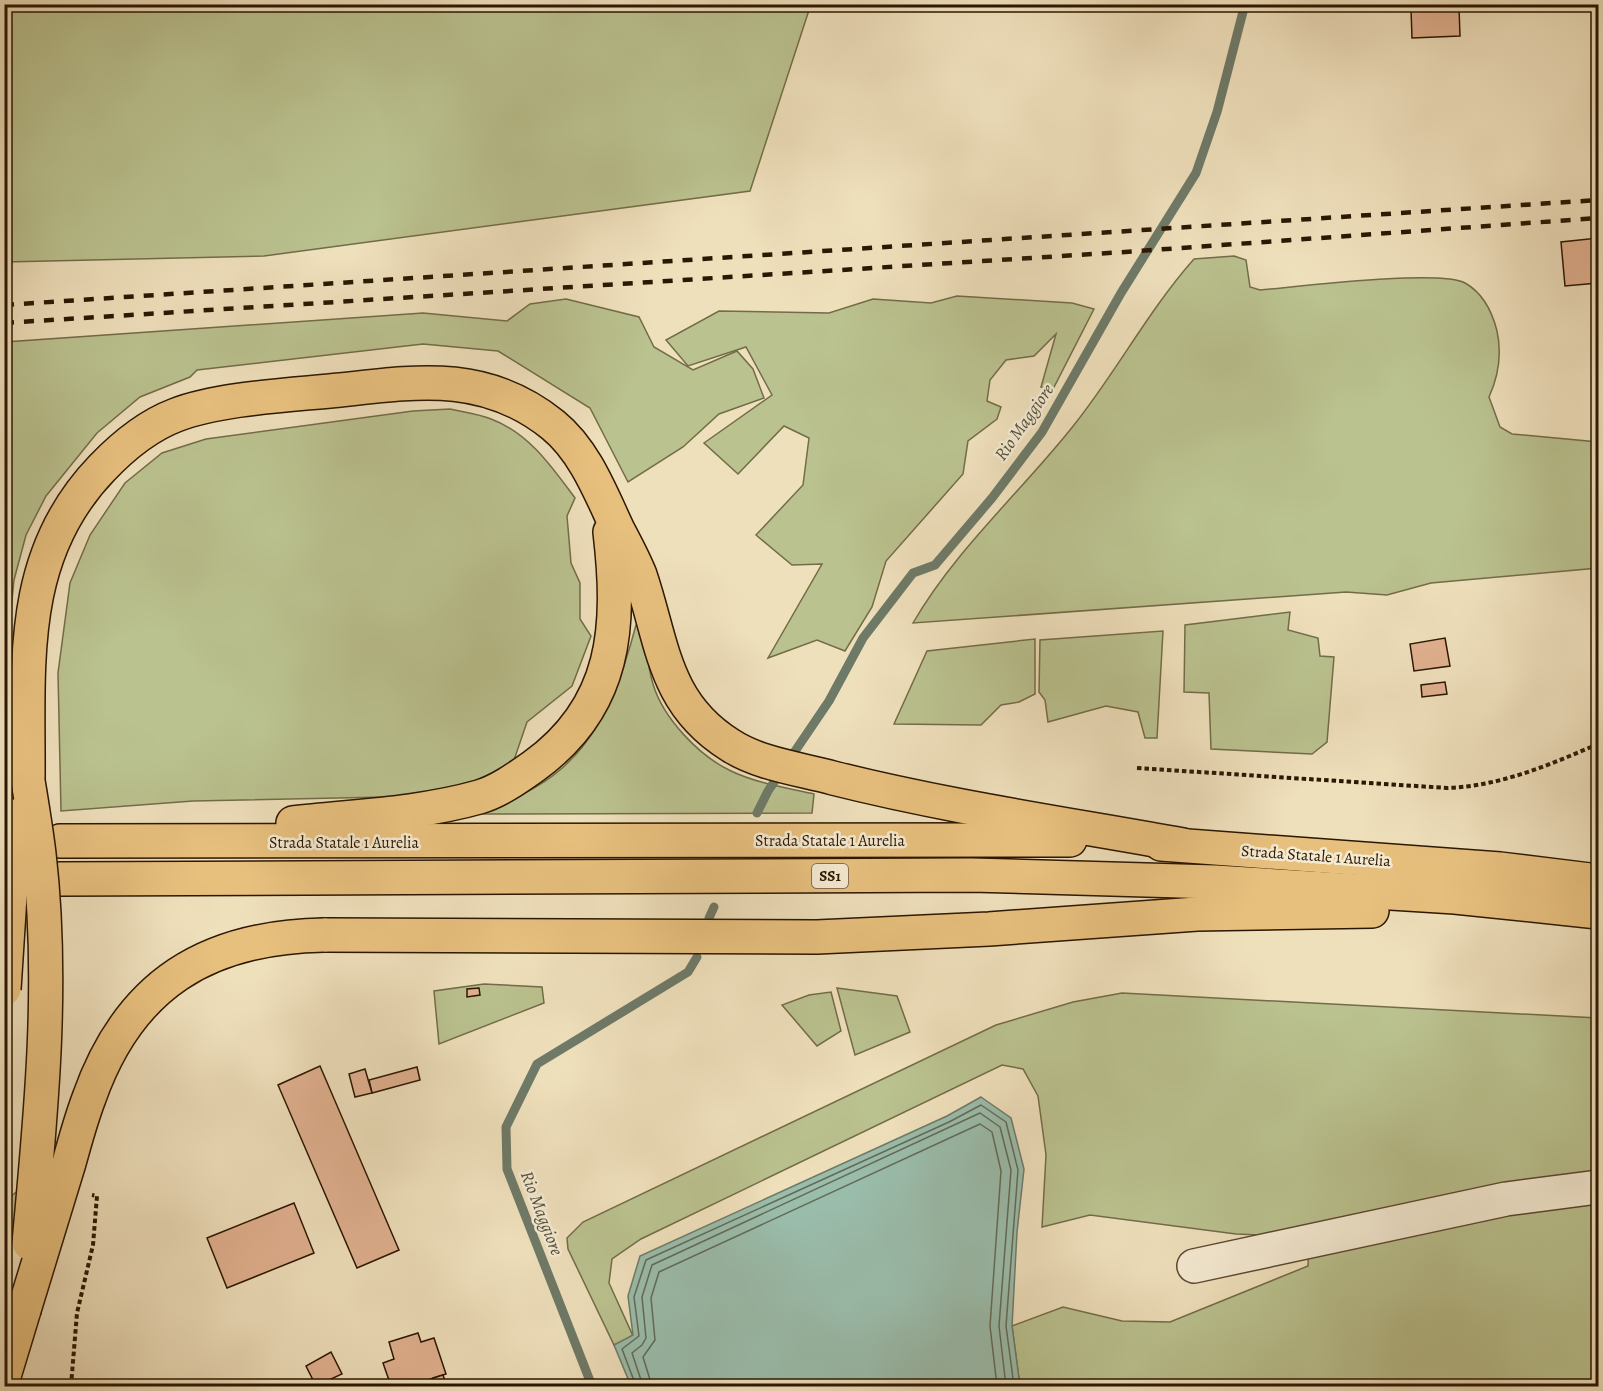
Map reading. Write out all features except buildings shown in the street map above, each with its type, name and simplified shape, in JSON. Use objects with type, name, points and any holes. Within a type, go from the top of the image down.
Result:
[{"type":"highway","points":[[4,988],[10,896],[28,781],[30,664],[34,599],[51,543],[62,521],[90,481],[134,439],[162,422],[196,408],[274,398],[417,381],[458,382],[492,391],[519,403],[554,426],[574,446],[639,572],[664,661],[675,688],[689,711],[699,722],[737,750],[862,785],[1183,845]]},
{"type":"highway","points":[[130,842],[440,806],[481,797],[525,773],[545,758],[577,726],[604,673],[613,640],[616,612],[615,577],[607,507]]},
{"type":"highway","points":[[24,1311],[38,1153],[44,1044],[44,934],[39,854],[28,781]]},
{"type":"highway","name":"Strada Statale 1 Aurelia","points":[[60,841],[1060,840],[1183,845],[1500,869],[1599,881]]},
{"type":"highway","name":"Strada Statale 1 Aurelia","points":[[60,879],[972,875],[1215,882],[1455,897],[1599,912]]},
{"type":"highway","points":[[4,1376],[89,1096],[108,1057],[136,1013],[151,995],[182,971],[219,952],[247,943],[275,938],[324,935],[817,937],[989,929],[1197,914],[1371,911],[1455,897]]},
{"type":"lane","points":[[1194,1266],[1506,1199],[1599,1187]]},
{"type":"path","points":[[1137,768],[1447,788],[1476,787],[1528,774],[1599,744]]},
{"type":"green space","points":[[4,5],[828,5],[810,7],[750,191],[264,256],[5,262]]},
{"type":"green space","points":[[1234,256],[1246,260],[1250,287],[1260,290],[1367,280],[1427,278],[1450,279],[1465,283],[1477,292],[1486,303],[1497,331],[1499,364],[1489,397],[1500,427],[1512,434],[1598,442],[1598,568],[1431,583],[1387,595],[1346,592],[913,623],[930,596],[969,546],[1074,425],[1162,299],[1194,259]]},
{"type":"green space","points":[[957,296],[1072,303],[1094,309],[1052,391],[1041,387],[1056,334],[1034,356],[1006,360],[990,380],[987,401],[1001,407],[997,419],[968,441],[963,474],[886,561],[872,607],[845,651],[817,640],[768,658],[822,564],[792,565],[756,535],[803,485],[809,438],[784,426],[738,474],[704,443],[772,395],[746,347],[688,366],[666,340],[719,311],[829,313],[873,299],[931,303]]},
{"type":"green space","points":[[566,299],[639,317],[654,347],[693,370],[737,351],[753,369],[764,398],[719,414],[683,447],[628,482],[590,408],[498,351],[423,344],[197,370],[190,377],[140,397],[97,433],[46,496],[26,535],[14,580],[5,668],[5,342],[423,313],[507,321],[530,304]]},
{"type":"green space","points":[[450,409],[486,417],[517,433],[539,452],[575,498],[567,516],[571,563],[580,583],[580,619],[591,636],[572,686],[527,722],[513,763],[477,783],[433,796],[193,801],[61,811],[58,673],[70,583],[90,535],[125,483],[162,453],[206,439],[413,411]]},
{"type":"green space","points":[[1290,612],[1288,630],[1318,638],[1320,656],[1334,657],[1327,742],[1312,754],[1211,749],[1209,693],[1184,692],[1185,625]]},
{"type":"green space","points":[[639,623],[643,625],[649,669],[658,697],[684,735],[707,756],[731,771],[761,782],[814,794],[812,813],[467,814],[504,802],[535,787],[561,769],[582,748],[599,723],[613,694],[636,625]]},
{"type":"green space","points":[[1163,631],[1157,738],[1145,738],[1138,712],[1106,706],[1048,722],[1045,700],[1039,692],[1040,640]]},
{"type":"green space","points":[[1035,639],[1035,694],[1019,702],[1001,705],[981,725],[894,724],[927,651]]},
{"type":"green space","points":[[484,984],[542,987],[544,1003],[439,1044],[434,991]]},
{"type":"green space","points":[[837,988],[897,996],[910,1032],[855,1055]]},
{"type":"green space","points":[[831,992],[841,1031],[817,1046],[782,1005],[809,995]]},
{"type":"green space","points":[[1122,993],[1598,1018],[1598,1386],[1020,1386],[1012,1326],[1063,1307],[1122,1321],[1170,1322],[1308,1266],[1309,1237],[1236,1234],[1090,1215],[1042,1227],[1046,1155],[1038,1096],[1023,1069],[1002,1065],[641,1239],[612,1259],[609,1283],[633,1336],[614,1345],[568,1249],[567,1238],[583,1222],[996,1025],[1073,1002]]},
{"type":"green space","points":[[20,1189],[13,1238],[5,1274],[5,1201]]},
{"type":"water","points":[[981,1097],[1011,1118],[1024,1169],[1017,1232],[1012,1326],[1020,1386],[631,1386],[614,1345],[633,1335],[628,1296],[640,1256],[947,1116]]},
{"type":"waterway","name":"Rio Maggiore","points":[[757,813],[768,791],[829,701],[863,638],[913,573],[935,565],[992,498],[1042,432],[1121,293],[1196,173],[1217,112],[1245,4]]},
{"type":"waterway","name":"Rio Maggiore","points":[[709,918],[714,907]]},
{"type":"waterway","name":"Rio Maggiore","points":[[592,1386],[507,1169],[506,1127],[537,1064],[688,972],[697,957]]},
{"type":"railway","points":[[4,305],[1598,200]]},
{"type":"railway","points":[[4,323],[1125,252],[1598,218]]}]
